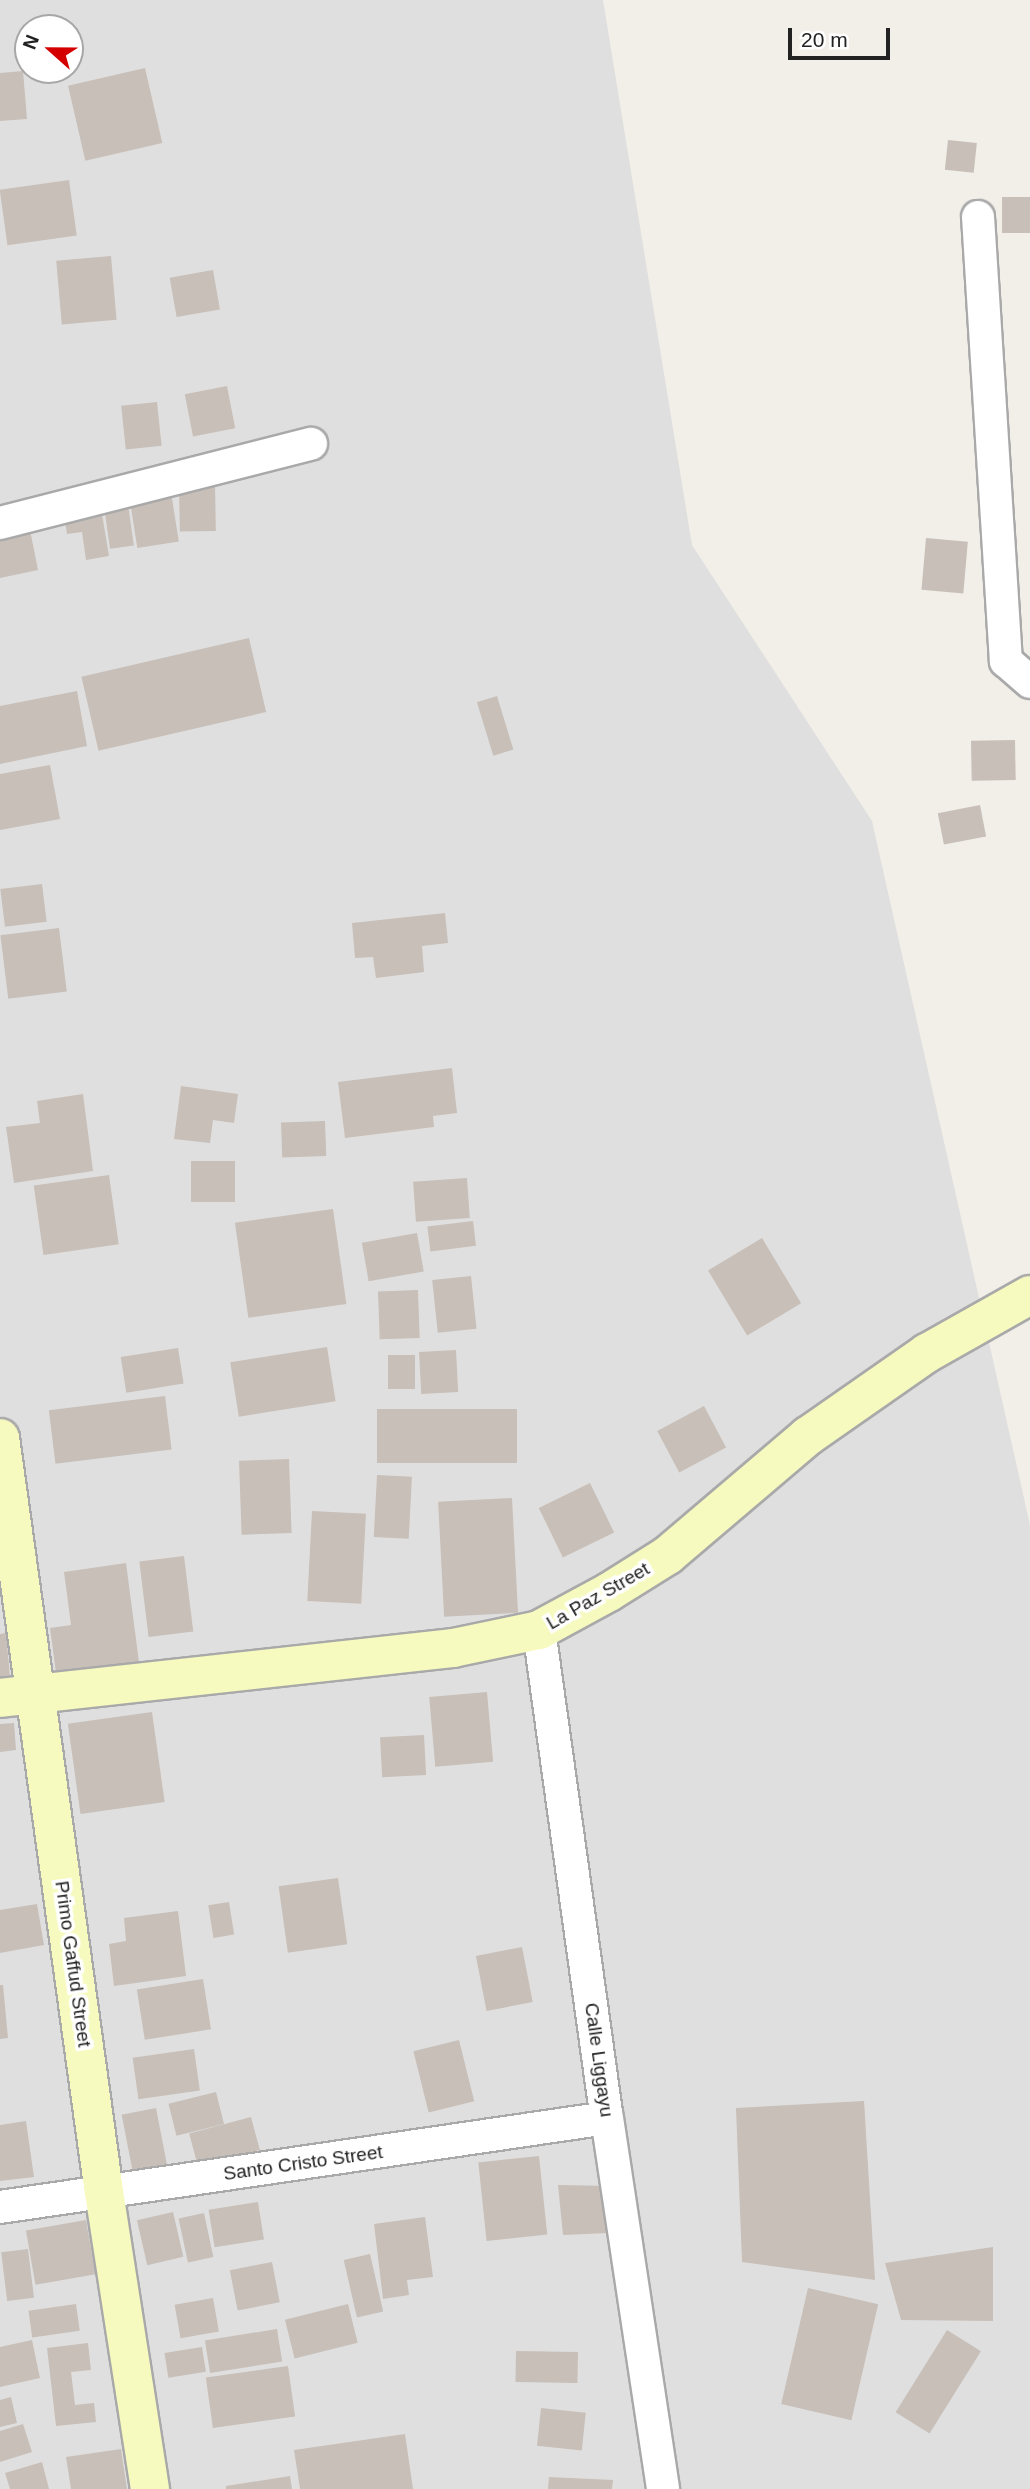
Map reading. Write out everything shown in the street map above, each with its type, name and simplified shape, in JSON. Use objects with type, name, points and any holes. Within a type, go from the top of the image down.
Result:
[{"type":"street","points":[[978,217],[1006,661],[1030,682]]},
{"type":"street","points":[[0,523],[311,444]]},
{"type":"street","name":"La Paz Street","points":[[17,1696],[453,1648],[539,1630],[609,1592],[668,1555],[808,1436],[927,1353],[1030,1295]]},
{"type":"street","name":"Primo Gaffud Street","points":[[0,1438],[17,1696],[104,2192],[150,2489]]},
{"type":"street","name":"Calle Liggayu","points":[[539,1630],[607,2118],[663,2489]]},
{"type":"street","name":"Santo Cristo Street","points":[[0,2207],[607,2118]]},
{"type":"shaded area","points":[[0,0],[603,0],[692,545],[872,821],[1030,1525],[1030,2489],[0,2489]]},
{"type":"building","points":[[145,68],[162,143],[85,161],[68,86]]},
{"type":"building","points":[[14,72],[14,84],[24,84],[27,119],[0,121],[0,73]]},
{"type":"building","points":[[948,140],[977,143],[974,173],[945,170]]},
{"type":"building","points":[[69,180],[77,235],[7,245],[0,190]]},
{"type":"building","points":[[1002,197],[1030,197],[1030,233],[1002,233]]},
{"type":"building","points":[[111,256],[117,320],[62,325],[56,261]]},
{"type":"building","points":[[213,270],[220,309],[177,317],[170,278]]},
{"type":"building","points":[[227,386],[235,428],[193,436],[185,394]]},
{"type":"building","points":[[157,402],[162,446],[126,450],[121,406]]},
{"type":"building","points":[[215,483],[216,531],[180,532],[179,484]]},
{"type":"building","points":[[171,492],[179,541],[137,548],[130,499]]},
{"type":"building","points":[[127,497],[134,546],[110,549],[103,500]]},
{"type":"building","points":[[101,508],[109,556],[86,560],[82,532],[67,534],[64,514]]},
{"type":"building","points":[[29,525],[38,570],[0,578],[0,531]]},
{"type":"building","points":[[926,538],[968,542],[963,593],[921,590]]},
{"type":"building","points":[[249,638],[266,712],[99,751],[81,677]]},
{"type":"building","points":[[77,691],[87,746],[0,764],[0,706]]},
{"type":"building","points":[[497,696],[513,750],[493,756],[477,702]]},
{"type":"building","points":[[1015,740],[1016,780],[972,781],[971,741]]},
{"type":"building","points":[[50,765],[60,819],[0,830],[0,774]]},
{"type":"building","points":[[980,805],[986,836],[944,845],[938,813]]},
{"type":"building","points":[[42,884],[47,922],[5,927],[0,889]]},
{"type":"building","points":[[445,913],[448,943],[422,946],[424,972],[376,978],[373,957],[355,958],[352,923]]},
{"type":"building","points":[[59,928],[67,992],[8,999],[0,935]]},
{"type":"building","points":[[452,1068],[457,1113],[433,1116],[434,1127],[345,1138],[338,1082]]},
{"type":"building","points":[[181,1086],[238,1094],[234,1123],[213,1120],[210,1143],[174,1139]]},
{"type":"building","points":[[83,1094],[93,1171],[14,1183],[6,1127],[40,1123],[37,1101]]},
{"type":"building","points":[[325,1121],[326,1156],[282,1158],[281,1123]]},
{"type":"building","points":[[191,1161],[235,1161],[235,1202],[191,1202]]},
{"type":"building","points":[[109,1175],[119,1244],[43,1255],[34,1186]]},
{"type":"building","points":[[467,1178],[470,1218],[416,1222],[413,1182]]},
{"type":"building","points":[[333,1209],[346,1304],[248,1318],[235,1223]]},
{"type":"building","points":[[473,1221],[476,1246],[430,1251],[427,1227]]},
{"type":"building","points":[[417,1233],[424,1271],[369,1281],[362,1243]]},
{"type":"building","points":[[762,1238],[801,1303],[747,1336],[708,1270]]},
{"type":"building","points":[[471,1276],[477,1329],[438,1333],[432,1280]]},
{"type":"building","points":[[418,1290],[420,1338],[380,1339],[378,1291]]},
{"type":"building","points":[[327,1347],[336,1401],[239,1417],[230,1362]]},
{"type":"building","points":[[178,1348],[184,1384],[126,1393],[121,1357]]},
{"type":"building","points":[[456,1350],[458,1392],[421,1394],[419,1352]]},
{"type":"building","points":[[388,1355],[415,1355],[415,1389],[388,1389]]},
{"type":"building","points":[[165,1396],[172,1450],[55,1464],[49,1410]]},
{"type":"building","points":[[704,1406],[726,1447],[679,1472],[657,1431]]},
{"type":"building","points":[[377,1409],[517,1409],[517,1463],[377,1463]]},
{"type":"building","points":[[289,1459],[292,1533],[242,1535],[239,1461]]},
{"type":"building","points":[[377,1475],[412,1477],[409,1539],[374,1537]]},
{"type":"building","points":[[590,1483],[614,1532],[563,1557],[539,1508]]},
{"type":"building","points":[[512,1498],[518,1613],[444,1617],[438,1502]]},
{"type":"building","points":[[312,1511],[366,1514],[361,1604],[307,1601]]},
{"type":"building","points":[[184,1556],[193,1631],[149,1637],[139,1561]]},
{"type":"building","points":[[126,1563],[139,1662],[56,1673],[50,1628],[71,1625],[64,1572]]},
{"type":"building","points":[[6,1633],[10,1677],[0,1678],[0,1634]]},
{"type":"building","points":[[487,1692],[493,1762],[435,1767],[429,1697]]},
{"type":"building","points":[[152,1712],[165,1802],[80,1814],[68,1724]]},
{"type":"building","points":[[14,1723],[16,1750],[0,1752],[0,1724]]},
{"type":"building","points":[[424,1735],[426,1775],[382,1777],[380,1737]]},
{"type":"building","points":[[338,1878],[347,1944],[288,1953],[279,1886]]},
{"type":"building","points":[[229,1902],[234,1935],[213,1938],[208,1905]]},
{"type":"building","points":[[37,1904],[44,1945],[0,1953],[0,1910]]},
{"type":"building","points":[[178,1911],[186,1976],[114,1986],[109,1944],[126,1941],[124,1918]]},
{"type":"building","points":[[522,1947],[533,2002],[487,2011],[476,1956]]},
{"type":"building","points":[[203,1979],[211,2029],[145,2040],[137,1989]]},
{"type":"building","points":[[0,1985],[3,1985],[8,2038],[0,2039]]},
{"type":"building","points":[[459,2040],[474,2101],[429,2112],[413,2051]]},
{"type":"building","points":[[194,2049],[200,2091],[138,2099],[133,2058]]},
{"type":"building","points":[[216,2092],[224,2124],[176,2136],[168,2104]]},
{"type":"building","points":[[864,2101],[875,2280],[742,2262],[736,2108]]},
{"type":"building","points":[[156,2108],[167,2167],[133,2174],[122,2115]]},
{"type":"building","points":[[251,2117],[260,2150],[198,2166],[189,2134]]},
{"type":"building","points":[[26,2121],[34,2177],[0,2181],[0,2125]]},
{"type":"building","points":[[539,2156],[547,2235],[487,2241],[478,2162]]},
{"type":"building","points":[[558,2185],[612,2186],[609,2233],[563,2235]]},
{"type":"building","points":[[258,2202],[264,2240],[215,2247],[209,2210]]},
{"type":"building","points":[[173,2212],[183,2257],[147,2265],[137,2220]]},
{"type":"building","points":[[204,2213],[213,2257],[188,2262],[179,2218]]},
{"type":"building","points":[[425,2217],[433,2277],[407,2280],[409,2295],[383,2299],[374,2224]]},
{"type":"building","points":[[86,2220],[96,2274],[35,2285],[26,2231]]},
{"type":"building","points":[[993,2247],[993,2321],[901,2320],[885,2263]]},
{"type":"building","points":[[28,2249],[34,2298],[7,2301],[1,2252]]},
{"type":"building","points":[[370,2254],[383,2311],[357,2318],[344,2260]]},
{"type":"building","points":[[272,2262],[280,2302],[238,2310],[230,2270]]},
{"type":"building","points":[[808,2288],[878,2304],[851,2420],[781,2404]]},
{"type":"building","points":[[213,2298],[219,2331],[180,2338],[175,2305]]},
{"type":"building","points":[[76,2304],[80,2331],[32,2337],[28,2311]]},
{"type":"building","points":[[348,2304],[358,2343],[295,2359],[285,2320]]},
{"type":"building","points":[[277,2329],[282,2362],[210,2373],[205,2340]]},
{"type":"building","points":[[947,2330],[981,2351],[930,2433],[896,2412]]},
{"type":"building","points":[[32,2340],[40,2378],[0,2387],[0,2347]]},
{"type":"building","points":[[88,2343],[91,2370],[71,2372],[75,2405],[94,2403],[96,2422],[56,2426],[47,2348]]},
{"type":"building","points":[[202,2347],[206,2372],[168,2378],[164,2353]]},
{"type":"building","points":[[516,2351],[578,2352],[577,2383],[515,2382]]},
{"type":"building","points":[[288,2366],[295,2417],[213,2428],[206,2378]]},
{"type":"building","points":[[11,2397],[17,2423],[0,2427],[0,2400]]},
{"type":"building","points":[[541,2408],[586,2413],[582,2450],[537,2446]]},
{"type":"building","points":[[23,2424],[32,2452],[0,2462],[0,2431]]},
{"type":"building","points":[[405,2434],[413,2489],[300,2489],[294,2450]]},
{"type":"building","points":[[121,2449],[127,2489],[71,2489],[66,2457]]},
{"type":"building","points":[[42,2462],[49,2489],[10,2489],[5,2473]]},
{"type":"building","points":[[290,2476],[292,2489],[226,2489],[226,2486]]},
{"type":"building","points":[[549,2477],[613,2480],[612,2489],[548,2489]]}]
